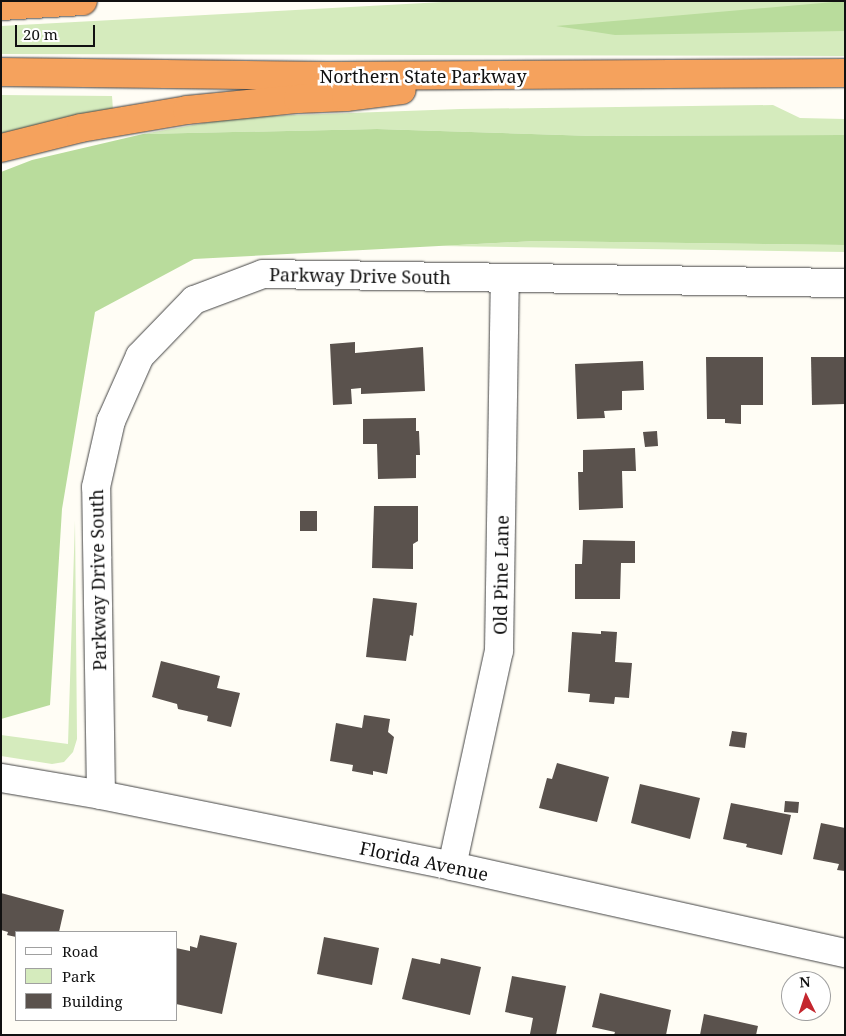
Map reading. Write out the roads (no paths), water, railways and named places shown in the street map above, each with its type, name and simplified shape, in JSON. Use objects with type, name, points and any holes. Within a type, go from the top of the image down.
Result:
[{"type":"highway","points":[[1,6],[83,1]]},
{"type":"highway","name":"Northern State Parkway","points":[[1,72],[318,76],[845,73]]},
{"type":"highway","points":[[1,148],[81,128],[169,113],[298,99],[346,98],[522,75]]},
{"type":"street","name":"Parkway Drive South","points":[[101,795],[96,487],[111,421],[140,356],[194,300],[263,274],[845,283]]},
{"type":"street","name":"Old Pine Lane","points":[[452,866],[499,651],[505,278]]},
{"type":"street","name":"Florida Avenue","points":[[1,778],[101,795],[452,866],[845,953]]}]
